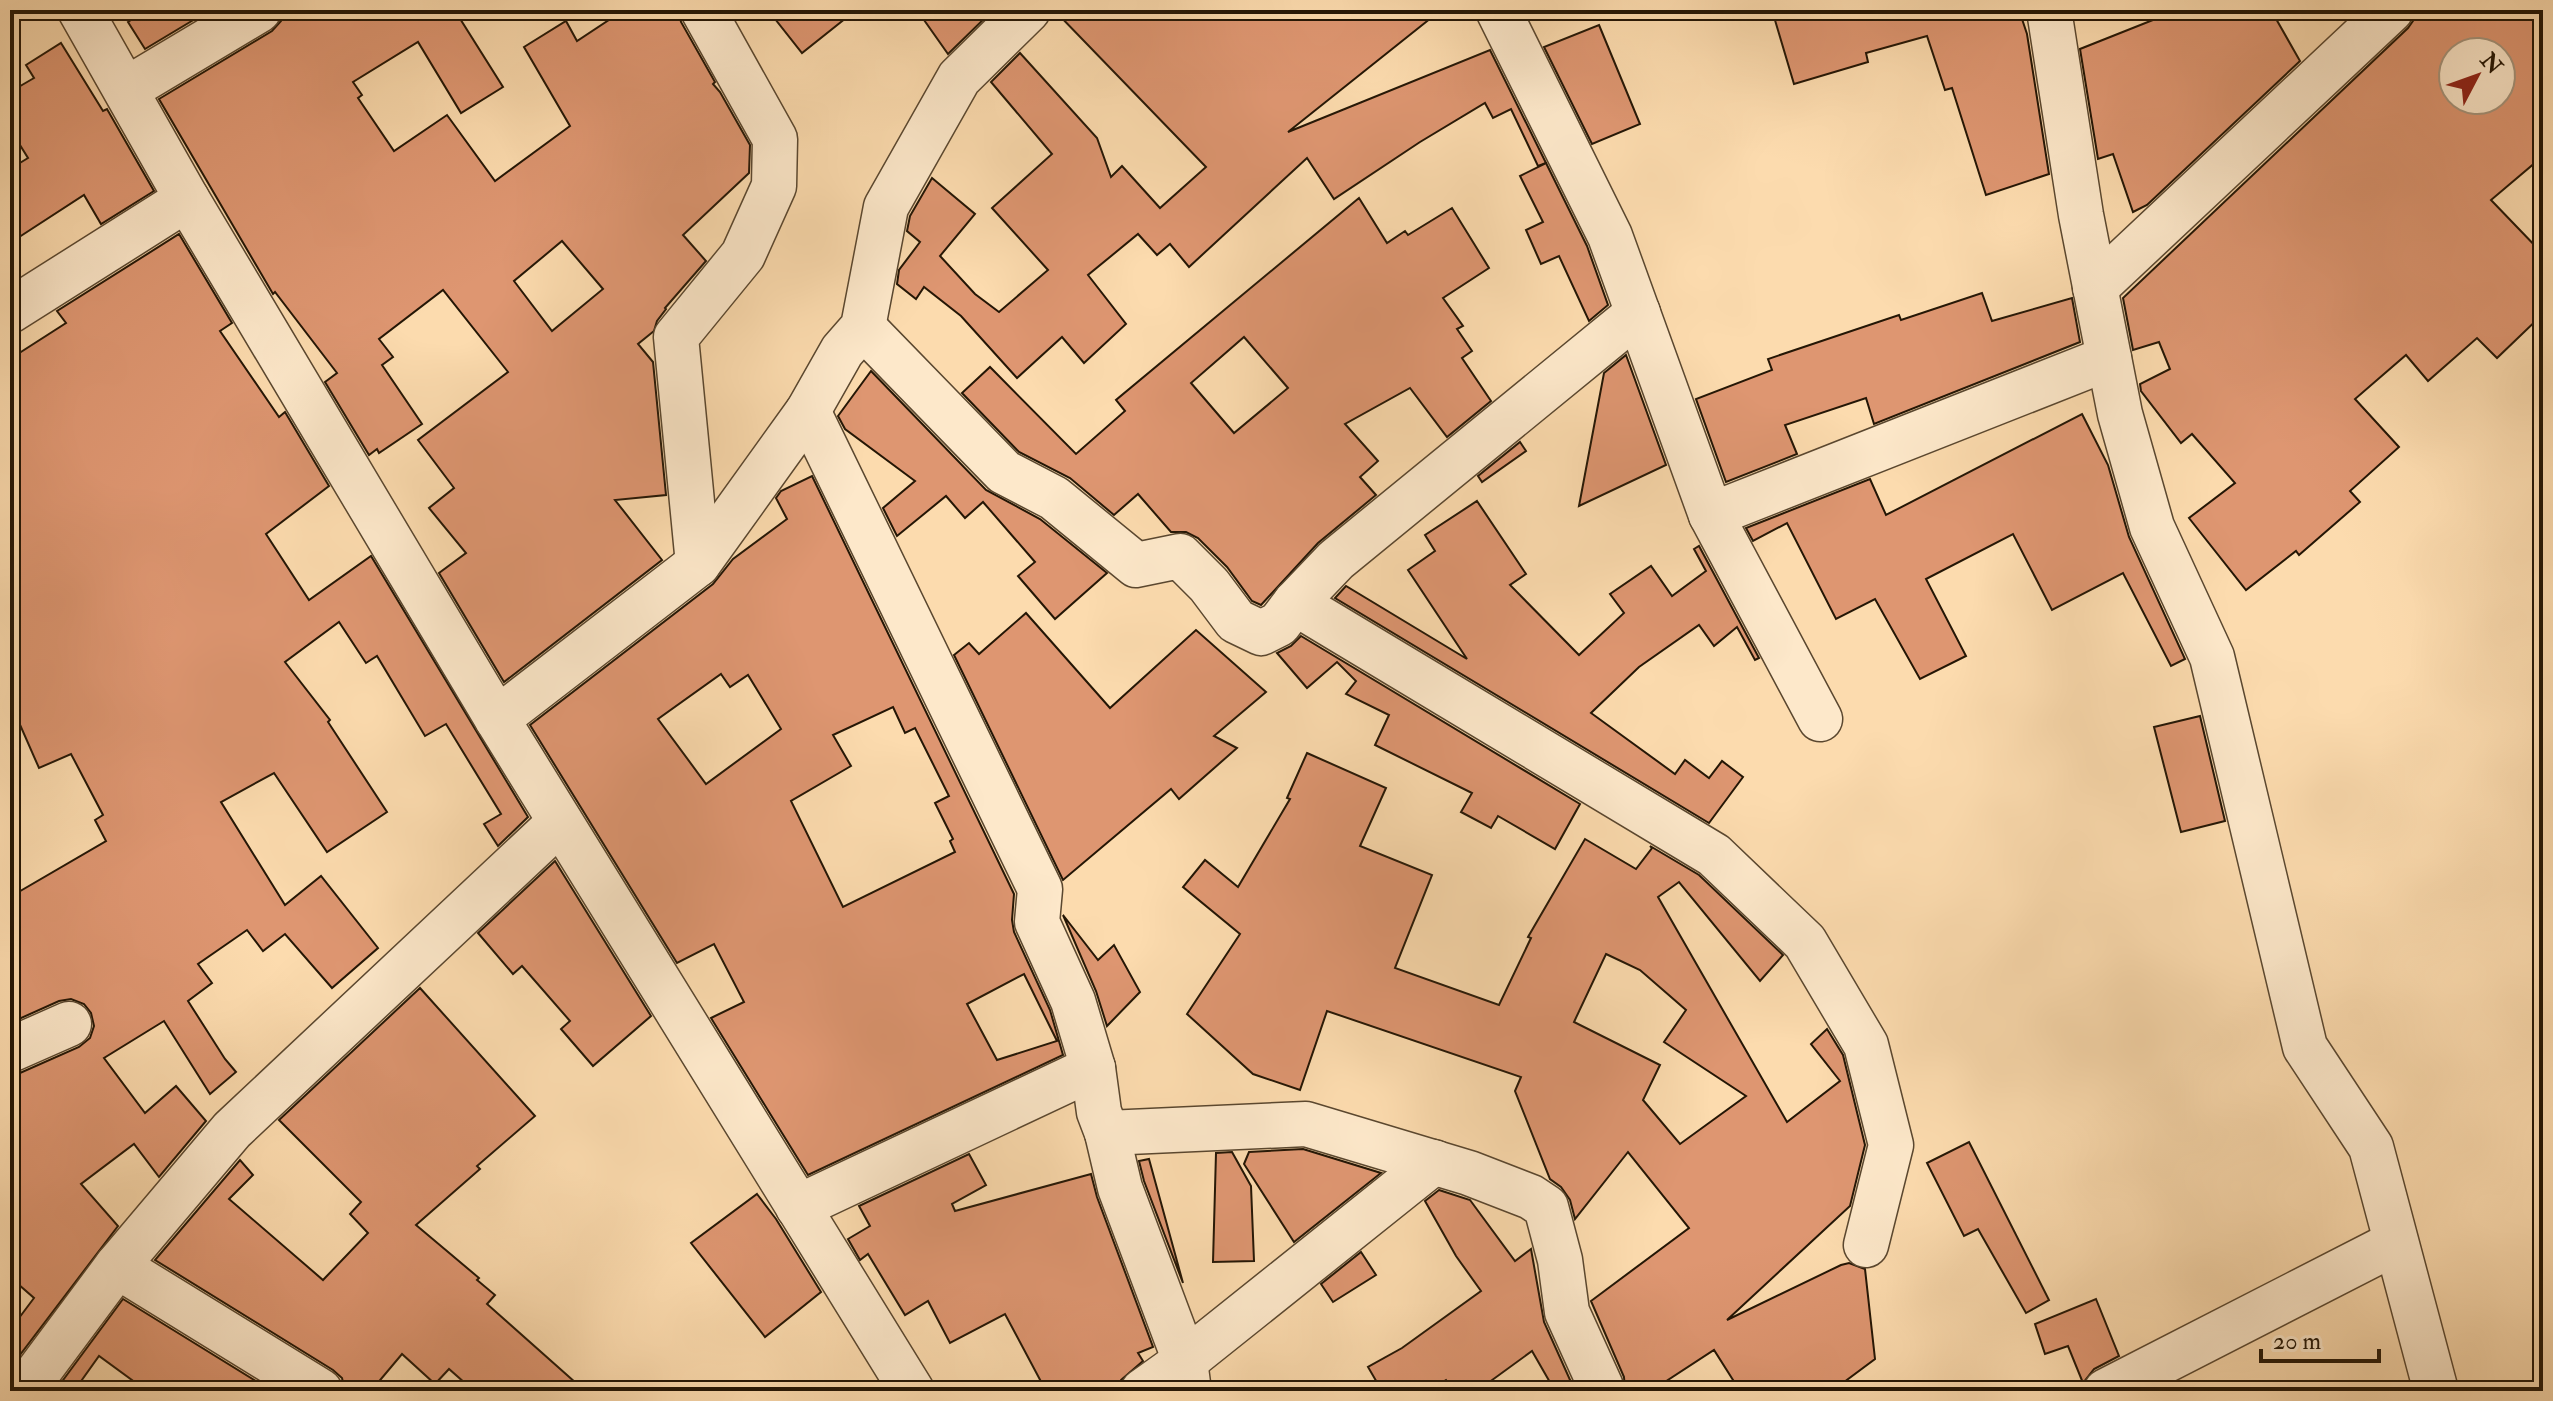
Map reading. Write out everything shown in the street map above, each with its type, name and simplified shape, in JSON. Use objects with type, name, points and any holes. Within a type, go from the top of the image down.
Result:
[{"type":"street","points":[[80,10],[187,199],[497,719],[912,1391]]},
{"type":"street","points":[[127,89],[259,10]]},
{"type":"street","points":[[698,564],[676,337],[743,255],[774,186],[775,139],[703,10]]},
{"type":"street","points":[[497,719],[698,564],[808,411],[842,351],[863,327],[886,207],[959,78],[1028,10]]},
{"type":"street","points":[[1498,10],[1610,236],[1711,515],[1820,719]]},
{"type":"street","points":[[2049,10],[2095,288],[2120,414],[2152,527],[2212,657],[2305,1047],[2371,1147],[2436,1391]]},
{"type":"street","points":[[2095,288],[2391,10]]},
{"type":"street","points":[[10,311],[187,199]]},
{"type":"street","points":[[863,327],[1004,472],[1054,498],[1136,565],[1180,556],[1209,585],[1236,621],[1261,633],[1279,624],[1336,560],[1638,313]]},
{"type":"street","points":[[1711,515],[2109,358]]},
{"type":"street","points":[[808,411],[1040,889],[1037,922],[1073,1001],[1093,1068],[1099,1112],[1120,1188],[1187,1376]]},
{"type":"street","points":[[1295,603],[1714,855],[1805,942],[1866,1045],[1891,1145],[1866,1245]]},
{"type":"street","points":[[24,1391],[117,1266],[232,1130],[560,822]]},
{"type":"street","points":[[10,1050],[69,1024]]},
{"type":"street","points":[[798,1207],[1093,1068]]},
{"type":"street","points":[[1107,1133],[1306,1124],[1469,1173],[1531,1197],[1546,1207],[1560,1260],[1567,1312],[1601,1387]]},
{"type":"street","points":[[1143,1391],[1187,1376],[1434,1162]]},
{"type":"street","points":[[2106,1391],[2395,1243]]},
{"type":"street","points":[[117,1266],[320,1391]]},
{"type":"building","points":[[146,10],[210,10],[145,49],[128,22]]},
{"type":"building","points":[[284,10],[470,10],[459,17],[503,87],[461,113],[418,42],[353,82],[362,95],[358,98],[394,151],[447,115],[495,181],[570,126],[524,47],[566,21],[577,41],[624,10],[678,10],[681,22],[715,82],[713,84],[750,145],[749,173],[683,235],[706,261],[665,308],[654,331],[638,344],[653,362],[666,495],[615,500],[662,560],[504,682],[439,573],[466,553],[429,508],[454,488],[418,440],[508,372],[443,290],[379,339],[393,357],[382,365],[422,424],[379,453],[377,449],[369,455],[325,382],[337,373],[275,292],[273,294],[159,99],[272,31],[281,21]],"holes":[[[562,241],[603,289],[552,331],[514,281]]]},
{"type":"building","points":[[768,10],[856,10],[802,53]]},
{"type":"building","points":[[917,10],[986,10],[984,13],[987,16],[948,54]]},
{"type":"building","points":[[1054,10],[1441,10],[1288,132],[1490,50],[1546,163],[1538,166],[1511,109],[1493,118],[1485,103],[1334,199],[1307,158],[1189,267],[1170,244],[1157,255],[1138,234],[1088,275],[1126,324],[1084,363],[1062,337],[1017,378],[961,316],[924,287],[916,299],[897,284],[899,270],[920,242],[907,231],[910,216],[932,178],[975,214],[940,256],[975,294],[999,312],[1048,270],[992,208],[1052,154],[991,82],[1020,53],[1097,138],[1111,177],[1122,166],[1160,208],[1206,167]]},
{"type":"building","points":[[1772,10],[2019,10],[2027,34],[2049,174],[1986,195],[1952,88],[1945,90],[1927,36],[1866,53],[1868,62],[1794,84]]},
{"type":"building","points":[[2178,10],[2271,10],[2300,61],[2147,205],[2133,212],[2113,154],[2098,159],[2080,49]]},
{"type":"building","points":[[2415,10],[2537,10],[2543,25],[2543,156],[2491,200],[2543,254],[2543,314],[2497,358],[2477,338],[2428,381],[2406,355],[2355,399],[2399,447],[2350,491],[2360,502],[2299,555],[2296,551],[2246,590],[2189,518],[2235,483],[2192,434],[2181,443],[2141,391],[2140,384],[2170,369],[2159,342],[2133,350],[2123,298],[2415,18]]},
{"type":"building","points":[[1599,25],[1640,124],[1592,144],[1544,47]]},
{"type":"building","points":[[61,43],[103,111],[107,109],[154,191],[101,224],[84,195],[10,243],[10,169],[28,158],[10,129],[10,92],[34,78],[26,65]]},
{"type":"building","points":[[1546,163],[1587,246],[1608,305],[1589,321],[1559,256],[1541,264],[1526,230],[1543,222],[1520,176]]},
{"type":"building","points":[[1359,198],[1387,243],[1405,231],[1408,235],[1452,208],[1489,268],[1443,298],[1463,326],[1457,329],[1472,351],[1462,358],[1491,401],[1447,437],[1410,388],[1345,424],[1378,461],[1360,477],[1376,495],[1318,543],[1261,605],[1252,601],[1227,567],[1198,538],[1186,532],[1171,532],[1138,494],[1114,515],[1070,478],[1019,452],[962,393],[990,367],[1076,454],[1125,411],[1116,400]],"holes":[[[1244,337],[1288,388],[1234,433],[1191,383]]]},
{"type":"building","points":[[179,234],[232,323],[220,331],[279,417],[285,412],[329,486],[266,534],[309,600],[371,556],[528,817],[498,846],[484,824],[501,814],[446,724],[425,736],[377,656],[366,663],[339,622],[285,662],[330,720],[328,722],[387,812],[327,852],[274,773],[221,802],[285,905],[321,876],[378,948],[332,988],[285,934],[263,951],[247,930],[198,964],[212,983],[188,1001],[236,1072],[210,1094],[164,1021],[104,1058],[145,1113],[176,1086],[206,1121],[159,1177],[134,1144],[81,1184],[118,1226],[10,1368],[10,1330],[34,1298],[10,1277],[10,1075],[79,1047],[90,1038],[94,1026],[91,1013],[84,1004],[71,999],[59,1001],[10,1023],[10,897],[106,841],[95,820],[103,815],[71,754],[39,768],[10,702],[10,359],[66,323],[57,311]]},
{"type":"building","points":[[1982,293],[1992,321],[2072,298],[2080,342],[1874,424],[1866,398],[1785,425],[1797,454],[1726,482],[1696,399],[1772,370],[1768,359],[1899,315],[1901,320]]},
{"type":"building","points":[[1626,355],[1666,465],[1579,506],[1604,373]]},
{"type":"building","points":[[871,371],[986,490],[1040,519],[1107,573],[1055,619],[1018,576],[1035,562],[983,502],[965,518],[946,496],[897,536],[883,508],[915,481],[845,429],[838,416]]},
{"type":"building","points":[[2082,414],[2108,465],[2129,537],[2185,659],[2171,666],[2123,573],[2052,610],[2013,534],[1926,579],[1966,656],[1920,679],[1875,599],[1836,619],[1787,523],[1753,541],[1746,528],[1870,479],[1886,515]]},
{"type":"building","points":[[1520,442],[1526,451],[1482,482],[1478,476]]},
{"type":"building","points":[[812,476],[1014,894],[1014,932],[1050,1010],[1063,1055],[808,1175],[711,1018],[744,1002],[714,944],[677,963],[530,725],[713,584],[733,559],[787,519],[776,498],[781,491]],"holes":[[[721,674],[730,687],[748,675],[781,729],[706,784],[658,719]],[[893,707],[905,733],[915,728],[949,796],[935,803],[953,839],[950,841],[955,852],[843,907],[791,801],[851,766],[833,735]],[[1024,974],[1057,1041],[997,1060],[967,1004]]]},
{"type":"building","points":[[1477,501],[1526,574],[1510,585],[1579,655],[1624,613],[1610,594],[1651,566],[1672,596],[1706,571],[1694,549],[1699,546],[1759,658],[1755,660],[1737,627],[1714,646],[1699,625],[1639,667],[1591,713],[1675,774],[1685,760],[1709,778],[1722,761],[1743,777],[1709,823],[1335,598],[1346,586],[1467,659],[1408,570],[1435,551],[1425,535]]},
{"type":"building","points":[[1026,613],[1110,708],[1196,630],[1266,692],[1214,736],[1237,748],[1179,799],[1171,789],[1063,880],[954,655],[969,643],[979,654]]},
{"type":"building","points":[[1301,636],[1580,804],[1555,849],[1498,816],[1491,828],[1461,812],[1472,793],[1375,745],[1389,715],[1346,694],[1356,681],[1337,662],[1307,688],[1277,653]]},
{"type":"building","points":[[2200,716],[2225,821],[2181,832],[2154,727]]},
{"type":"building","points":[[1307,753],[1386,788],[1360,846],[1432,875],[1395,968],[1499,1005],[1531,938],[1528,937],[1585,839],[1636,869],[1652,848],[1650,846],[1699,875],[1783,955],[1760,981],[1679,882],[1658,897],[1787,1122],[1840,1081],[1811,1044],[1827,1029],[1843,1055],[1865,1145],[1850,1206],[1727,1320],[1849,1263],[1865,1269],[1875,1359],[1832,1391],[1740,1391],[1714,1350],[1651,1391],[1625,1391],[1624,1377],[1591,1301],[1689,1228],[1628,1152],[1575,1219],[1570,1200],[1561,1187],[1550,1179],[1515,1091],[1521,1077],[1327,1011],[1300,1090],[1253,1074],[1187,1014],[1240,934],[1183,887],[1205,860],[1238,887],[1290,799],[1287,798]],"holes":[[[1606,954],[1640,970],[1686,1010],[1664,1042],[1746,1096],[1680,1144],[1643,1100],[1660,1065],[1574,1022]]]},
{"type":"building","points":[[555,861],[651,1016],[593,1066],[561,1029],[570,1021],[522,966],[513,974],[478,933]]},
{"type":"building","points":[[1063,915],[1098,960],[1114,945],[1140,992],[1107,1026],[1096,991]]},
{"type":"building","points":[[420,988],[535,1116],[416,1225],[495,1295],[487,1304],[585,1391],[474,1391],[449,1369],[435,1384],[402,1354],[371,1391],[345,1391],[342,1378],[333,1370],[155,1260],[240,1160],[253,1175],[229,1199],[323,1280],[368,1233],[350,1214],[361,1202],[279,1120]]},
{"type":"building","points":[[1969,1142],[2049,1300],[2026,1313],[1978,1229],[1964,1236],[1927,1163]]},
{"type":"building","points":[[1303,1149],[1381,1173],[1294,1242],[1244,1164],[1249,1152]]},
{"type":"building","points":[[1232,1152],[1251,1186],[1254,1261],[1213,1262],[1216,1153]]},
{"type":"building","points":[[969,1154],[986,1185],[952,1204],[955,1211],[1091,1174],[1153,1347],[1138,1353],[1143,1361],[1121,1380],[1118,1391],[1046,1391],[1005,1314],[950,1343],[928,1301],[905,1315],[868,1254],[860,1260],[848,1239],[870,1226],[859,1206]]},
{"type":"building","points":[[1149,1159],[1183,1283],[1144,1181],[1139,1161]]},
{"type":"building","points":[[1439,1190],[1470,1200],[1515,1261],[1531,1249],[1544,1322],[1575,1391],[1555,1391],[1532,1351],[1477,1391],[1454,1391],[1446,1380],[1427,1391],[1382,1391],[1368,1367],[1402,1348],[1481,1291],[1456,1256],[1425,1201]]},
{"type":"building","points":[[757,1194],[821,1292],[765,1337],[691,1243]]},
{"type":"building","points":[[1361,1252],[1376,1275],[1333,1302],[1321,1284]]},
{"type":"building","points":[[123,1299],[272,1391],[147,1391],[99,1356],[74,1391],[55,1391]]},
{"type":"building","points":[[2096,1299],[2119,1356],[2094,1369],[2083,1383],[2068,1346],[2045,1354],[2035,1324]]}]
